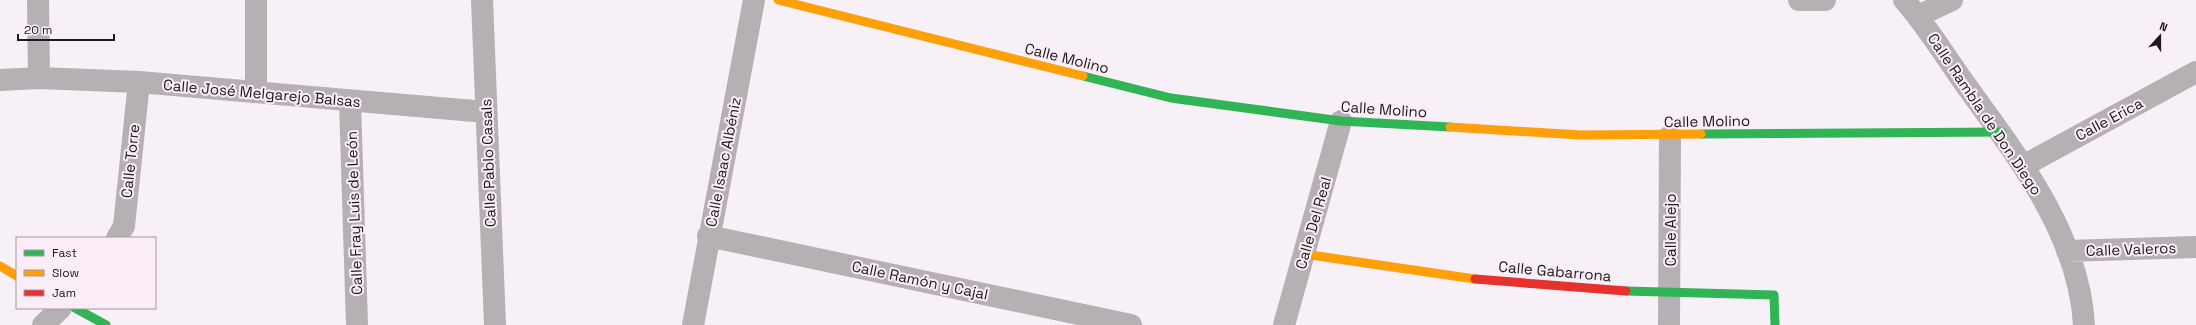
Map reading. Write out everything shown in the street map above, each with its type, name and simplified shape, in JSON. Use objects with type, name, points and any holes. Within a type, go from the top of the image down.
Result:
[{"type":"street","points":[[38,0],[39,78]]},
{"type":"street","points":[[256,0],[256,92]]},
{"type":"street","name":"Calle Pablo Casals","points":[[482,0],[494,325]]},
{"type":"street","name":"Calle Isaac Albéniz","points":[[693,325],[708,236],[754,0]]},
{"type":"street","name":"Calle Molino","points":[[778,0],[1171,98],[1341,121],[1581,135],[1670,136],[2002,132]]},
{"type":"street","points":[[1798,0],[1825,0]]},
{"type":"street","points":[[1911,8],[1952,0]]},
{"type":"street","name":"Calle Rambla de Don Diego","points":[[1911,8],[1965,84],[2002,132],[2045,202],[2067,251],[2083,302],[2084,325]]},
{"type":"street","name":"Calle Erica","points":[[2023,166],[2196,72]]},
{"type":"street","name":"Calle José Melgarejo Balsas","points":[[0,80],[39,78],[139,82],[350,102],[486,112]]},
{"type":"street","name":"Calle Torre","points":[[118,237],[124,226],[139,82]]},
{"type":"street","name":"Calle Fray Luis de León","points":[[350,102],[357,325]]},
{"type":"street","name":"Calle Del Real","points":[[1284,325],[1341,121]]},
{"type":"street","name":"Calle Alejo","points":[[1669,325],[1670,136]]},
{"type":"street","name":"Calle Ramón y Cajal","points":[[708,236],[1119,324]]},
{"type":"street","name":"Calle Valeros","points":[[2067,251],[2196,247]]},
{"type":"street","name":"Calle Gabarrona","points":[[1304,254],[1452,277],[1669,293],[1774,295],[1776,325]]},
{"type":"street","points":[[0,266],[16,275]]},
{"type":"street","points":[[43,325],[74,309],[106,325]]},
{"type":"traffic: fast","points":[[1083,76],[1171,98],[1341,121],[1450,127]]},
{"type":"traffic: fast","points":[[1701,134],[2002,132]]},
{"type":"traffic: fast","points":[[1626,291],[1774,295],[1775,325]]},
{"type":"traffic: fast","points":[[77,309],[106,325]]},
{"type":"traffic: slow","points":[[778,0],[1083,76]]},
{"type":"traffic: slow","points":[[1450,127],[1581,135],[1701,134]]},
{"type":"traffic: slow","points":[[1304,254],[1475,279]]},
{"type":"traffic: slow","points":[[0,266],[16,275]]},
{"type":"traffic: jam","points":[[1475,279],[1626,291]]}]
